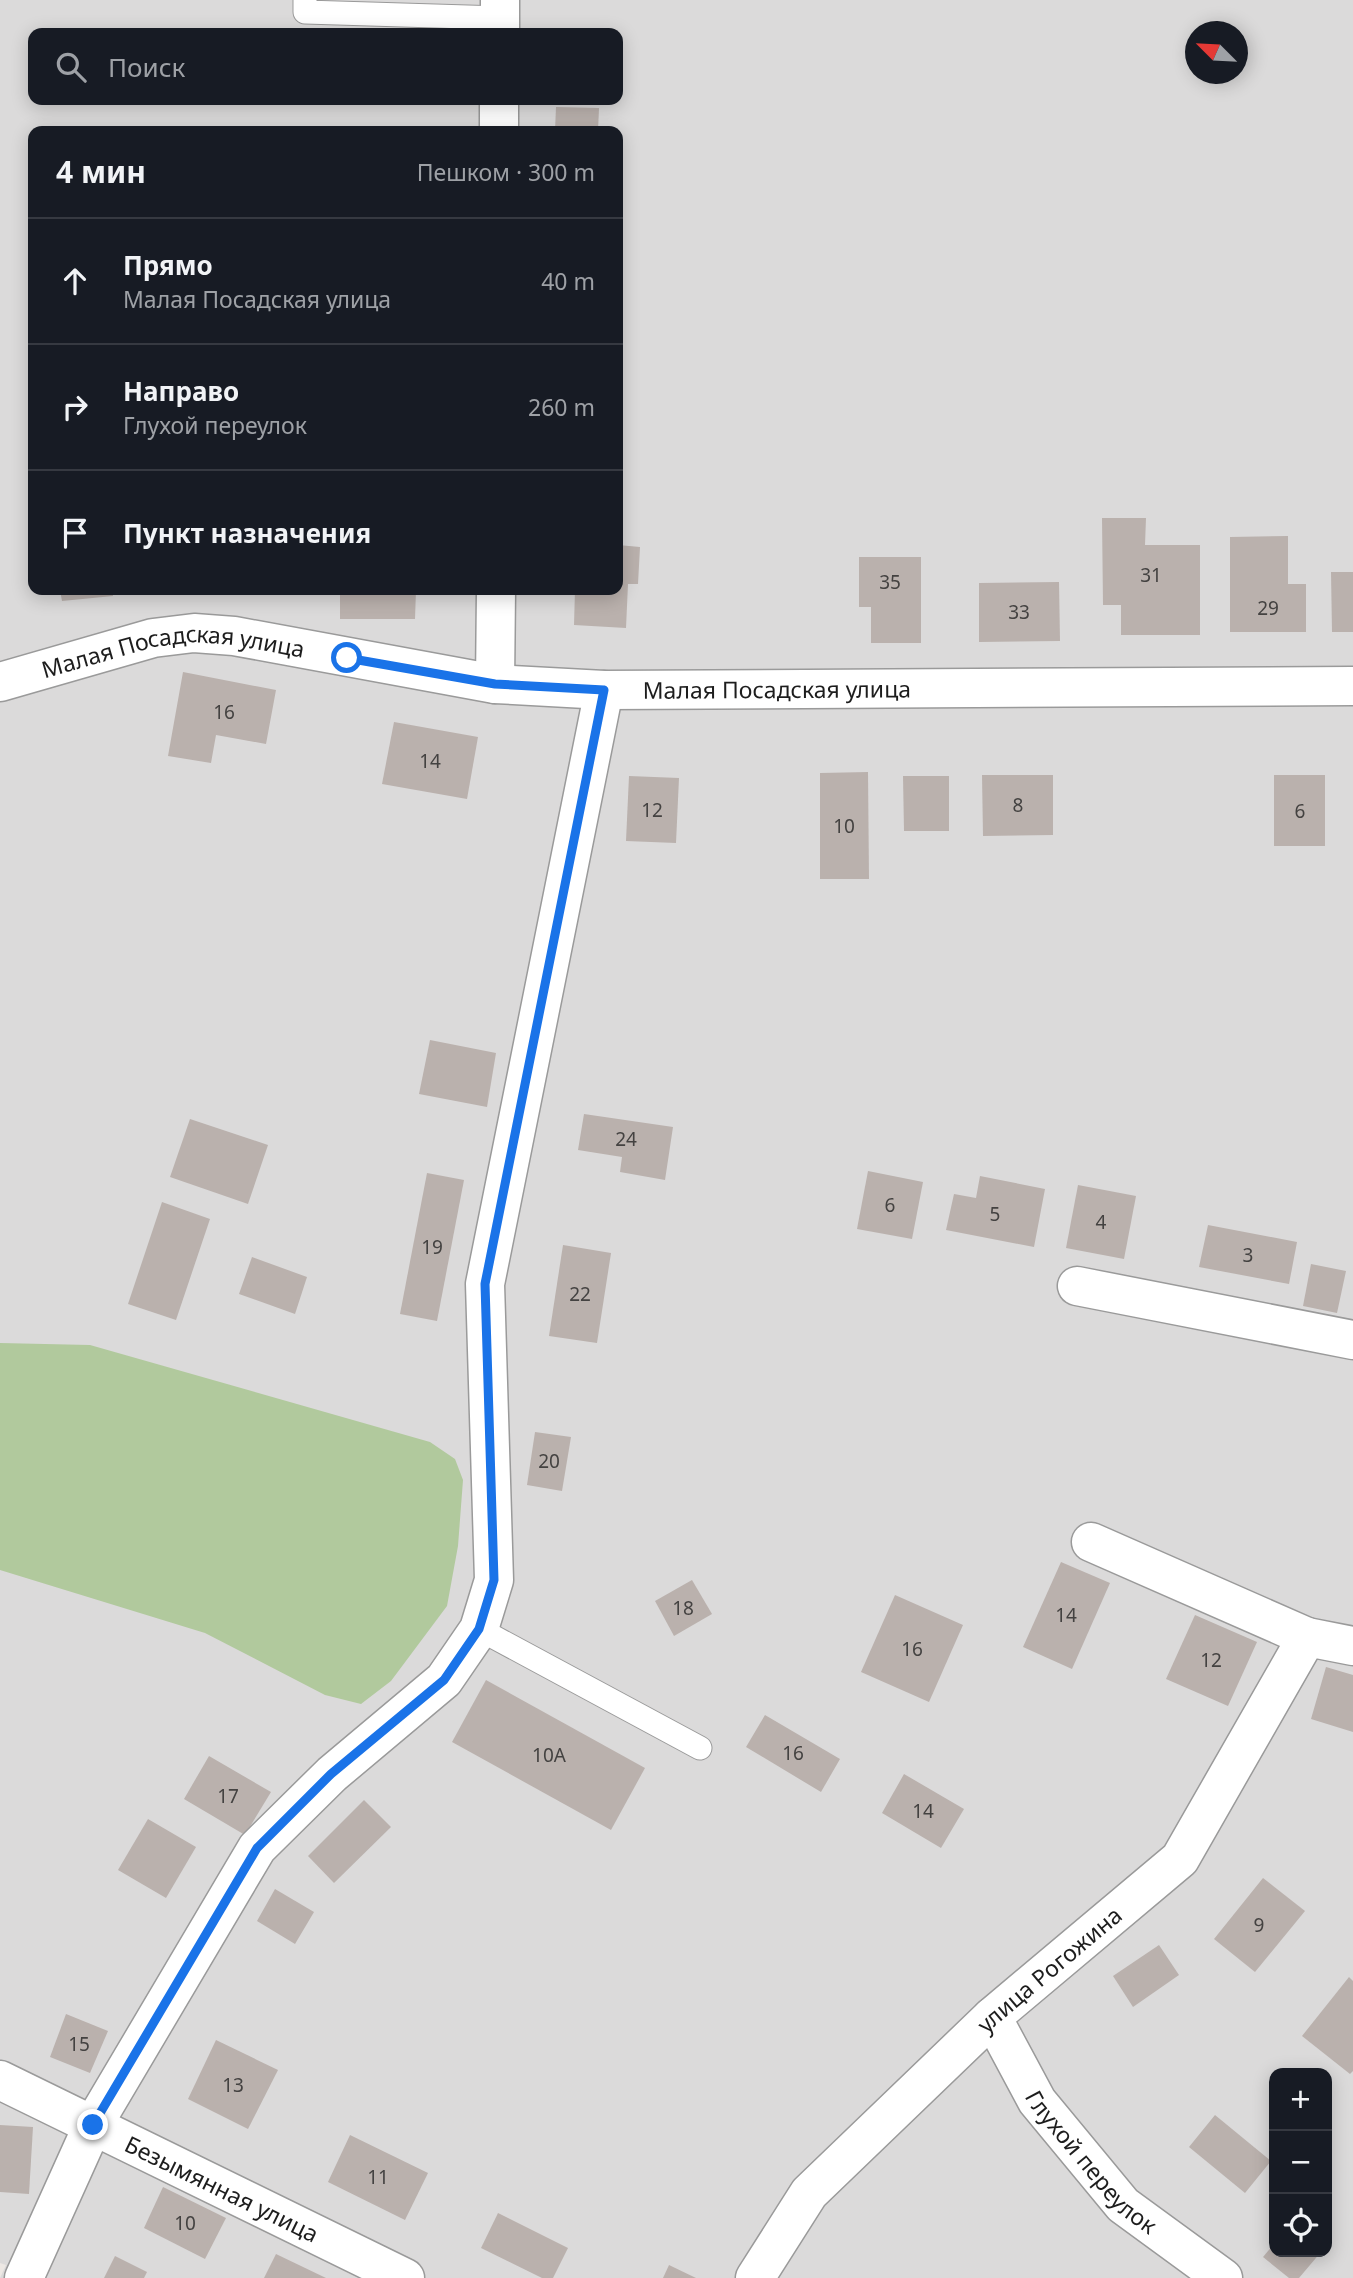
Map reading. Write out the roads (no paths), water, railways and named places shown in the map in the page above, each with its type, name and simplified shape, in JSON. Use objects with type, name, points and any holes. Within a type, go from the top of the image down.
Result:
[{"type":"street","points":[[499,105],[499,126]]},
{"type":"street","points":[[495,684],[496,595]]},
{"type":"street","name":"Малая Посадская улица","points":[[0,682],[153,638],[194,632],[234,636],[495,684],[604,690],[1353,686]]},
{"type":"street","points":[[24,2278],[93,2125],[257,1848],[331,1774],[444,1680],[479,1629],[494,1580],[485,1284],[604,690]]},
{"type":"street","points":[[1077,1286],[1353,1340]]},
{"type":"street","points":[[1091,1542],[1307,1637],[1353,1646]]},
{"type":"street","name":"улица Рогожина","points":[[755,2278],[808,2193],[992,2017],[1180,1859],[1307,1637]]},
{"type":"street","name":"Глухой переулок","points":[[992,2017],[1037,2101],[1123,2205],[1223,2278]]},
{"type":"street","name":"Безымянная улица","points":[[0,2080],[405,2278]]},
{"type":"lane","points":[[305,0],[305,12],[500,17]]},
{"type":"lane","points":[[479,1629],[699,1748]]}]
